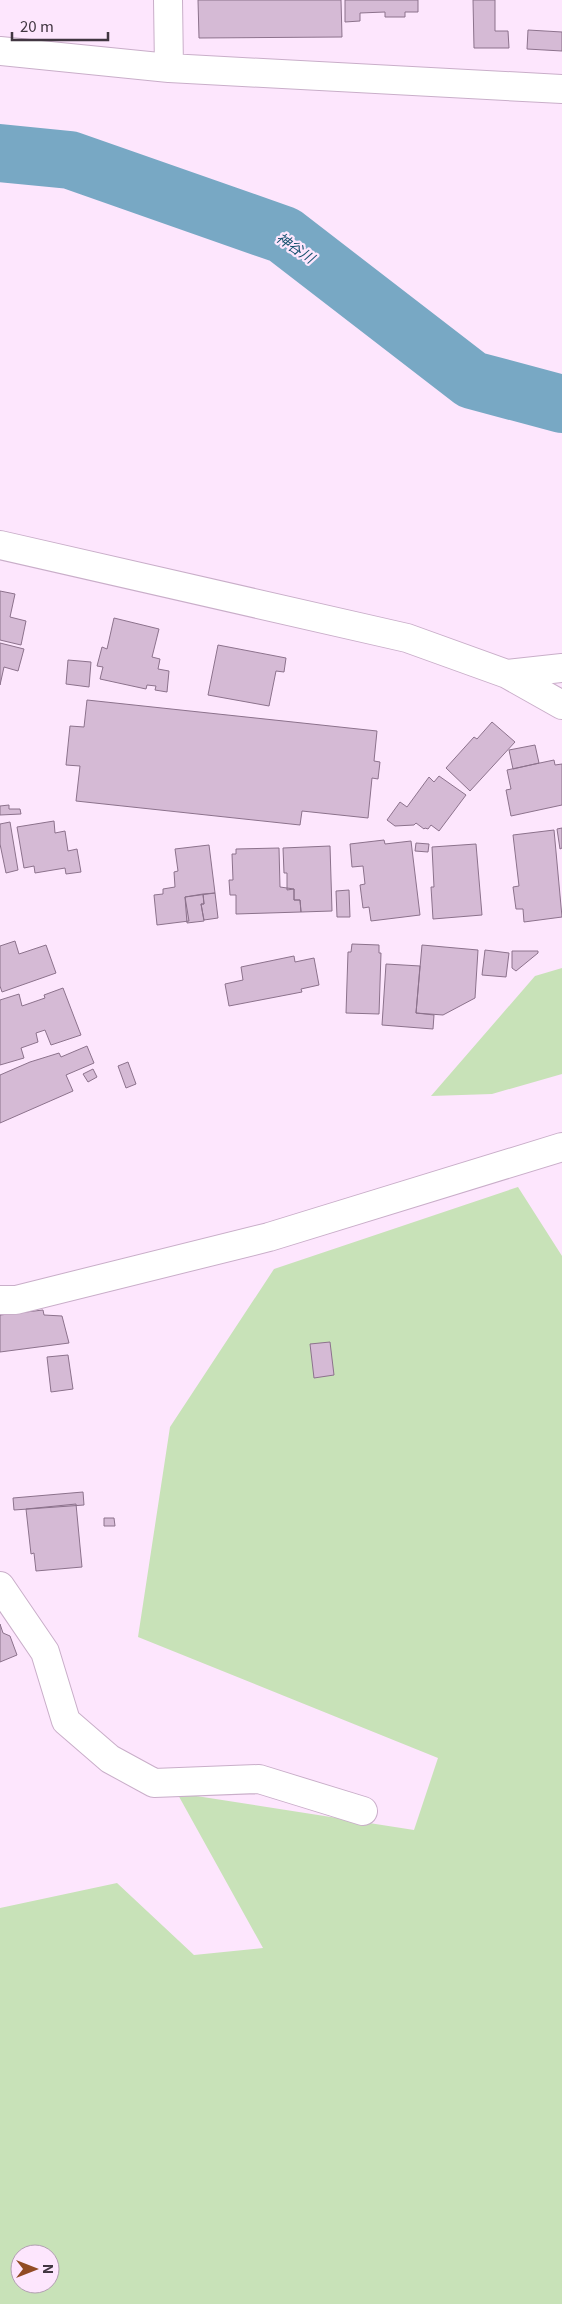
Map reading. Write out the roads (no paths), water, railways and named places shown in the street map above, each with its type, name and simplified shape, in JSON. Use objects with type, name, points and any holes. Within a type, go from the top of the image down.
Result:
[{"type":"street","points":[[168,0],[169,68]]},
{"type":"street","points":[[0,51],[169,68],[562,89]]},
{"type":"street","points":[[0,545],[407,638],[507,674],[562,705]]},
{"type":"street","points":[[507,674],[562,668]]},
{"type":"street","points":[[0,1300],[16,1300],[269,1237],[562,1146]]},
{"type":"street","points":[[0,1586],[45,1652],[66,1720],[110,1759],[154,1783],[260,1779],[363,1811]]},
{"type":"waterway","name":"神谷川","points":[[0,153],[70,160],[284,235],[472,380],[562,404]]}]
